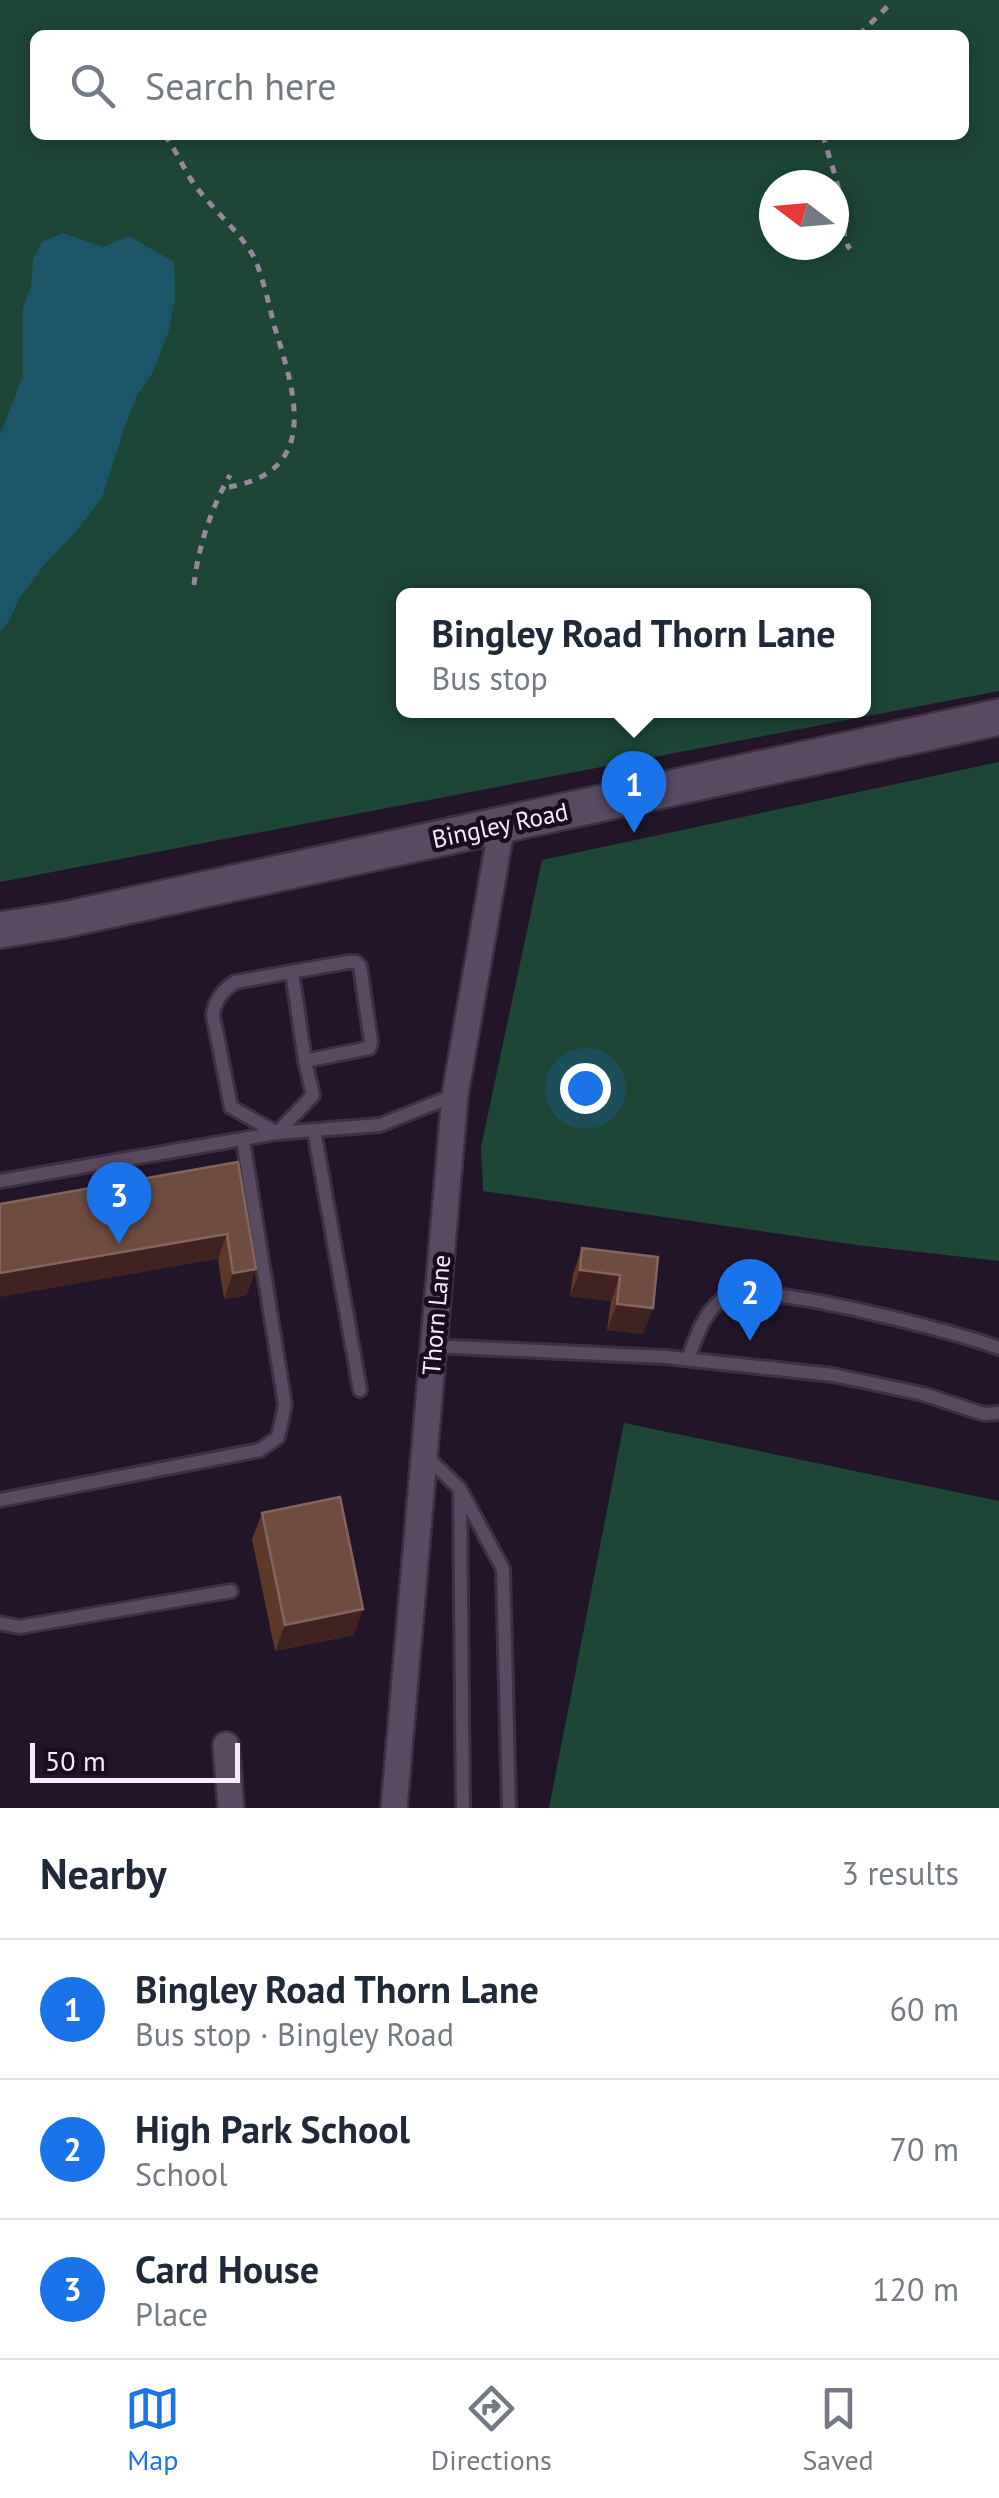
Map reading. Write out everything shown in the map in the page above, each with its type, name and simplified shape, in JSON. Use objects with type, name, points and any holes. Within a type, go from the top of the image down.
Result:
[{"type":"main road","name":"Bingley Road","points":[[0,930],[82,916],[999,718]]},
{"type":"street","name":"Thorn Lane","points":[[394,1808],[455,1094],[502,824]]},
{"type":"street","points":[[226,1745],[231,1808]]},
{"type":"lane","points":[[277,1133],[230,1107],[213,1015],[216,1001],[234,982],[356,962],[360,966],[369,1048],[305,1061]]},
{"type":"lane","points":[[277,1133],[312,1095],[292,972]]},
{"type":"lane","points":[[0,1181],[277,1133],[380,1126],[455,1094]]},
{"type":"lane","points":[[314,1130],[360,1390]]},
{"type":"lane","points":[[0,1500],[260,1450],[278,1437],[285,1405],[243,1140]]},
{"type":"lane","points":[[688,1359],[712,1306],[732,1293],[756,1292],[795,1296],[999,1348]]},
{"type":"lane","points":[[433,1346],[688,1359],[833,1375],[924,1394],[984,1414],[999,1413]]},
{"type":"lane","points":[[424,1454],[460,1489],[503,1569],[509,1808]]},
{"type":"lane","points":[[460,1489],[463,1808]]},
{"type":"lane","points":[[0,1622],[19,1627],[232,1591]]},
{"type":"path","points":[[863,30],[889,5]]},
{"type":"path","points":[[168,140],[192,182],[253,254],[296,402],[295,432],[284,458],[244,485],[223,488]]},
{"type":"path","points":[[825,140],[842,206],[845,242],[850,249]]},
{"type":"path","points":[[194,585],[210,516],[230,475]]},
{"type":"green space","points":[[0,0],[999,0],[999,691],[871,715],[871,588],[396,588],[396,718],[858,718],[0,882]]},
{"type":"green space","points":[[999,762],[999,1261],[857,1245],[483,1191],[481,1147],[542,860]]},
{"type":"green space","points":[[624,1423],[999,1501],[999,1808],[549,1808]]},
{"type":"water","points":[[63,233],[103,247],[129,236],[174,262],[175,298],[169,330],[153,372],[137,395],[102,498],[44,565],[0,632],[0,435],[23,376],[23,308],[31,287],[33,259],[42,242]]},
{"type":"building","points":[[238,1162],[256,1269],[233,1273],[227,1234],[0,1273],[0,1204]]},
{"type":"building","points":[[582,1248],[658,1257],[653,1308],[617,1304],[620,1275],[580,1270]]},
{"type":"building","points":[[340,1497],[363,1609],[285,1625],[262,1513]]},
{"type":"place","name":"Bingley Road Thorn Lane","points":[[634,833]]},
{"type":"place","name":"Card House","points":[[119,1244]]},
{"type":"place","name":"High Park School","points":[[750,1341]]}]
